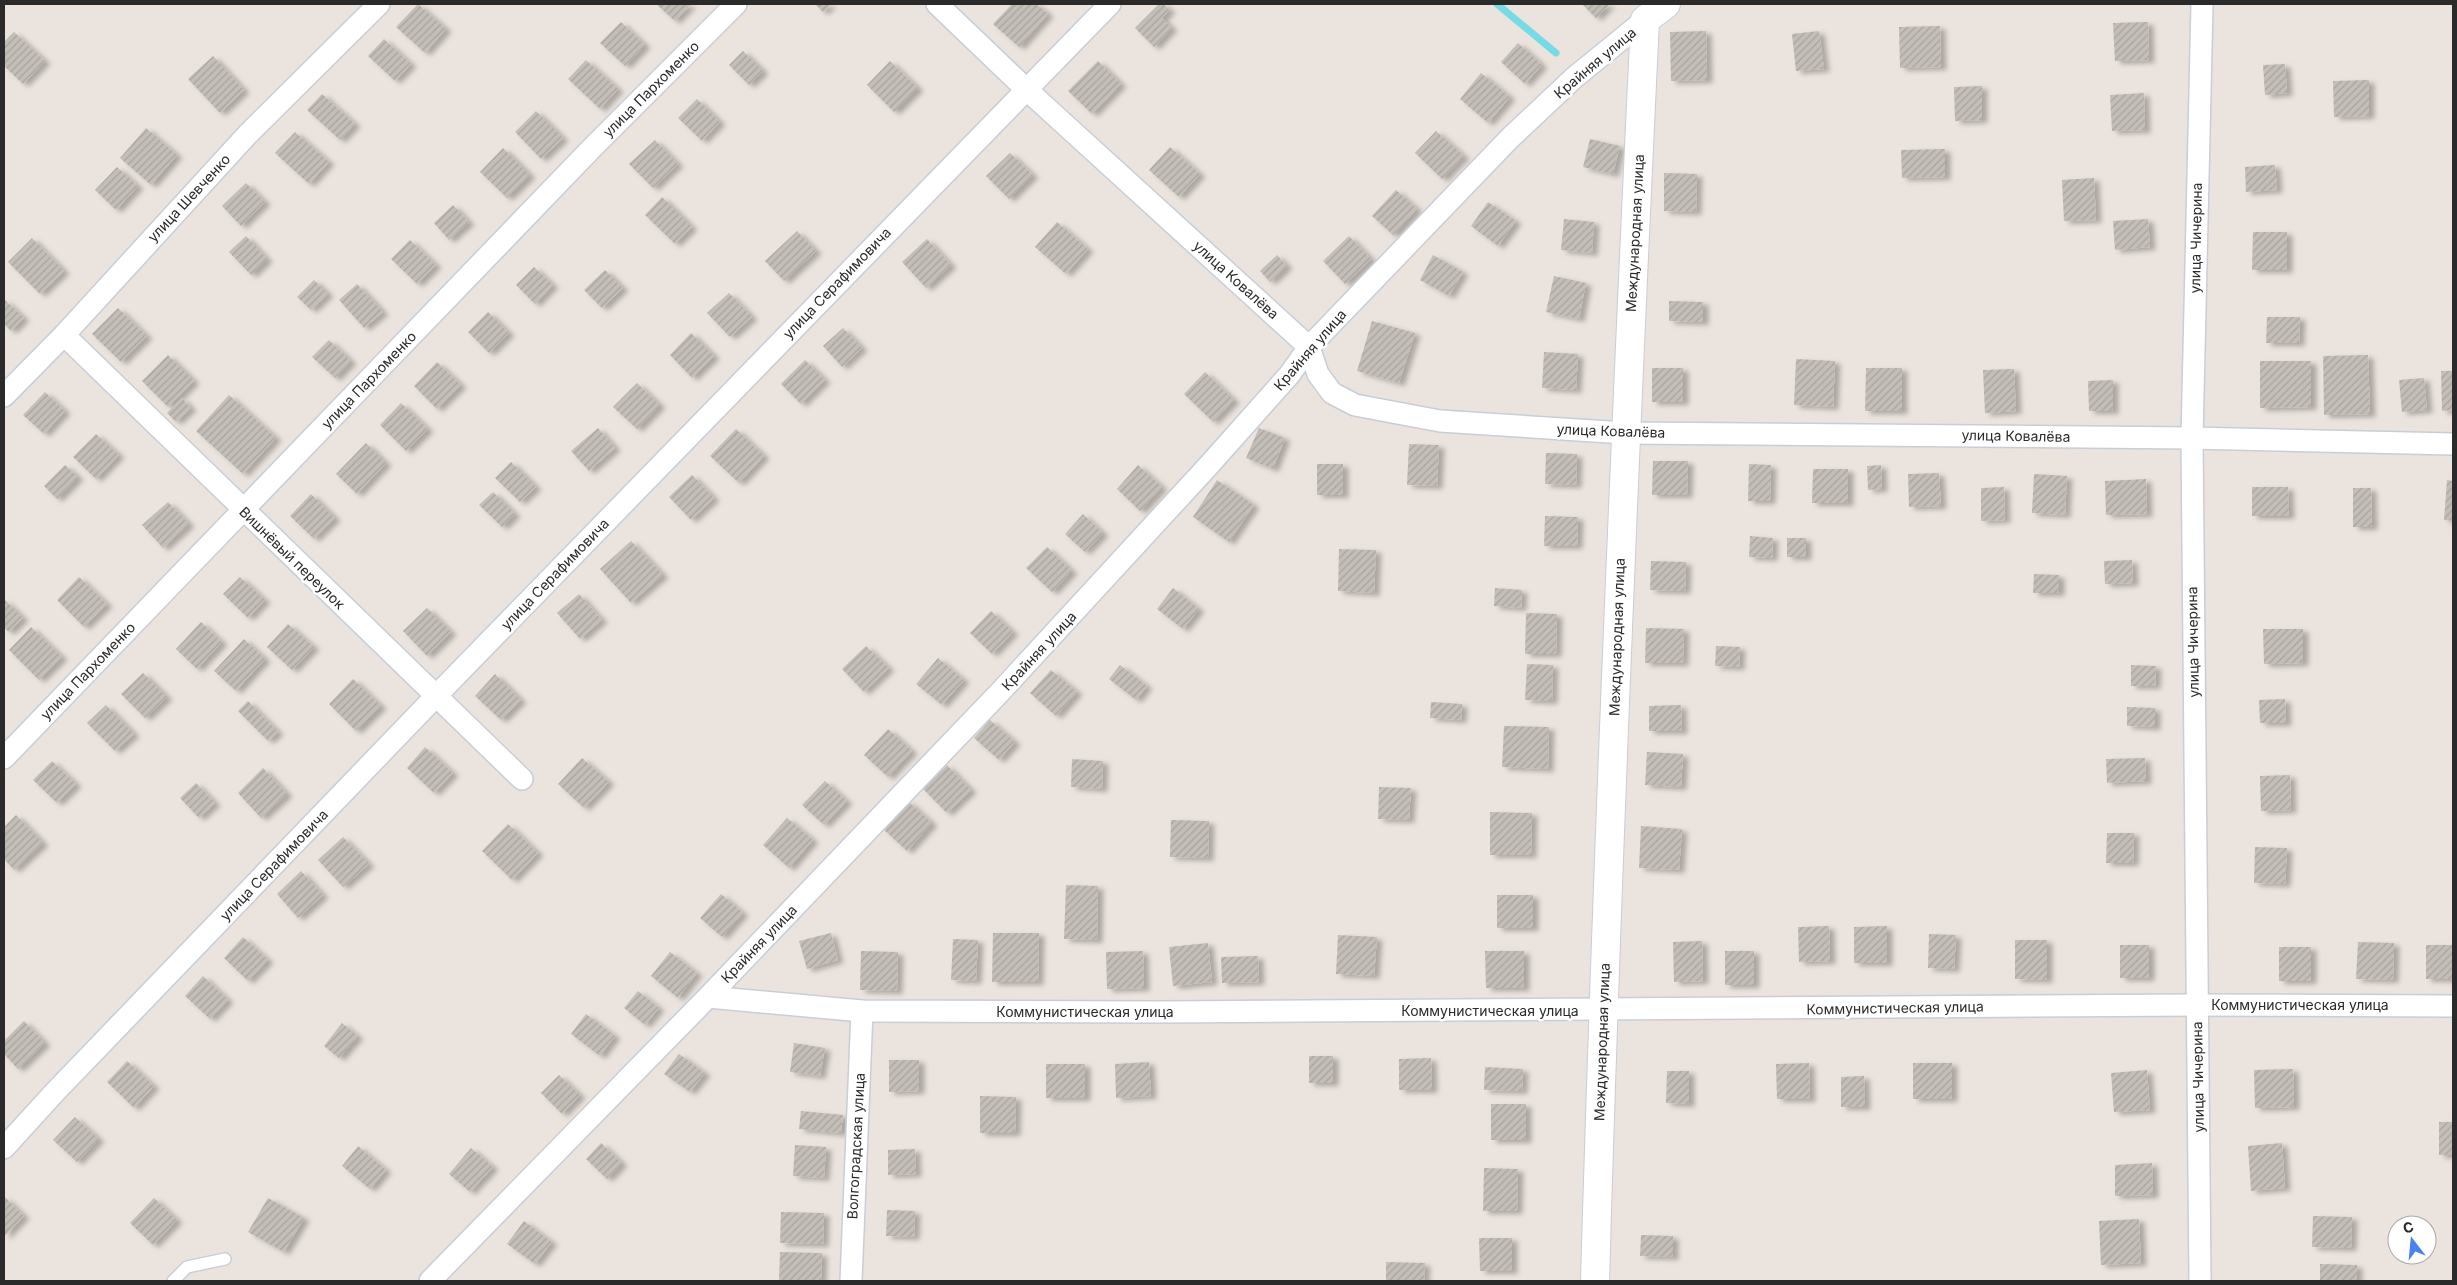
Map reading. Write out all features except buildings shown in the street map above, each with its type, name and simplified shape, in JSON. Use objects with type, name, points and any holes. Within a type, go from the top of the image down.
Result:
[{"type":"street","name":"улица Шевченко","points":[[4,396],[64,335],[248,134],[379,4]]},
{"type":"street","name":"улица Пархоменко","points":[[4,758],[592,148],[736,4]]},
{"type":"street","name":"улица Ковалёва","points":[[937,4],[1027,90],[1309,347],[1318,374],[1332,393],[1355,405],[1440,421],[1625,434],[2192,438],[2453,444]]},
{"type":"street","name":"улица Серафимовича","points":[[4,1148],[55,1092],[436,696],[1110,4]]},
{"type":"street","name":"улица Чичерина","points":[[2200,1281],[2192,438],[2202,4]]},
{"type":"street","name":"Крайняя улица","points":[[430,1281],[708,997],[1109,575],[1290,374],[1309,347],[1510,138],[1575,77],[1656,12]]},
{"type":"street","name":"Международная улица","points":[[1595,1281],[1603,1010],[1625,434],[1656,12]]},
{"type":"street","name":"Вишнёвый переулок","points":[[64,335],[243,511],[522,779]]},
{"type":"street","name":"Коммунистическая улица","points":[[708,997],[862,1011],[1603,1010],[2197,1005],[2453,1006]]},
{"type":"street","name":"Волгоградская улица","points":[[851,1281],[862,1011]]},
{"type":"lane","points":[[173,1281],[187,1267],[225,1259]]},
{"type":"waterway","points":[[1497,4],[1556,53]]}]
